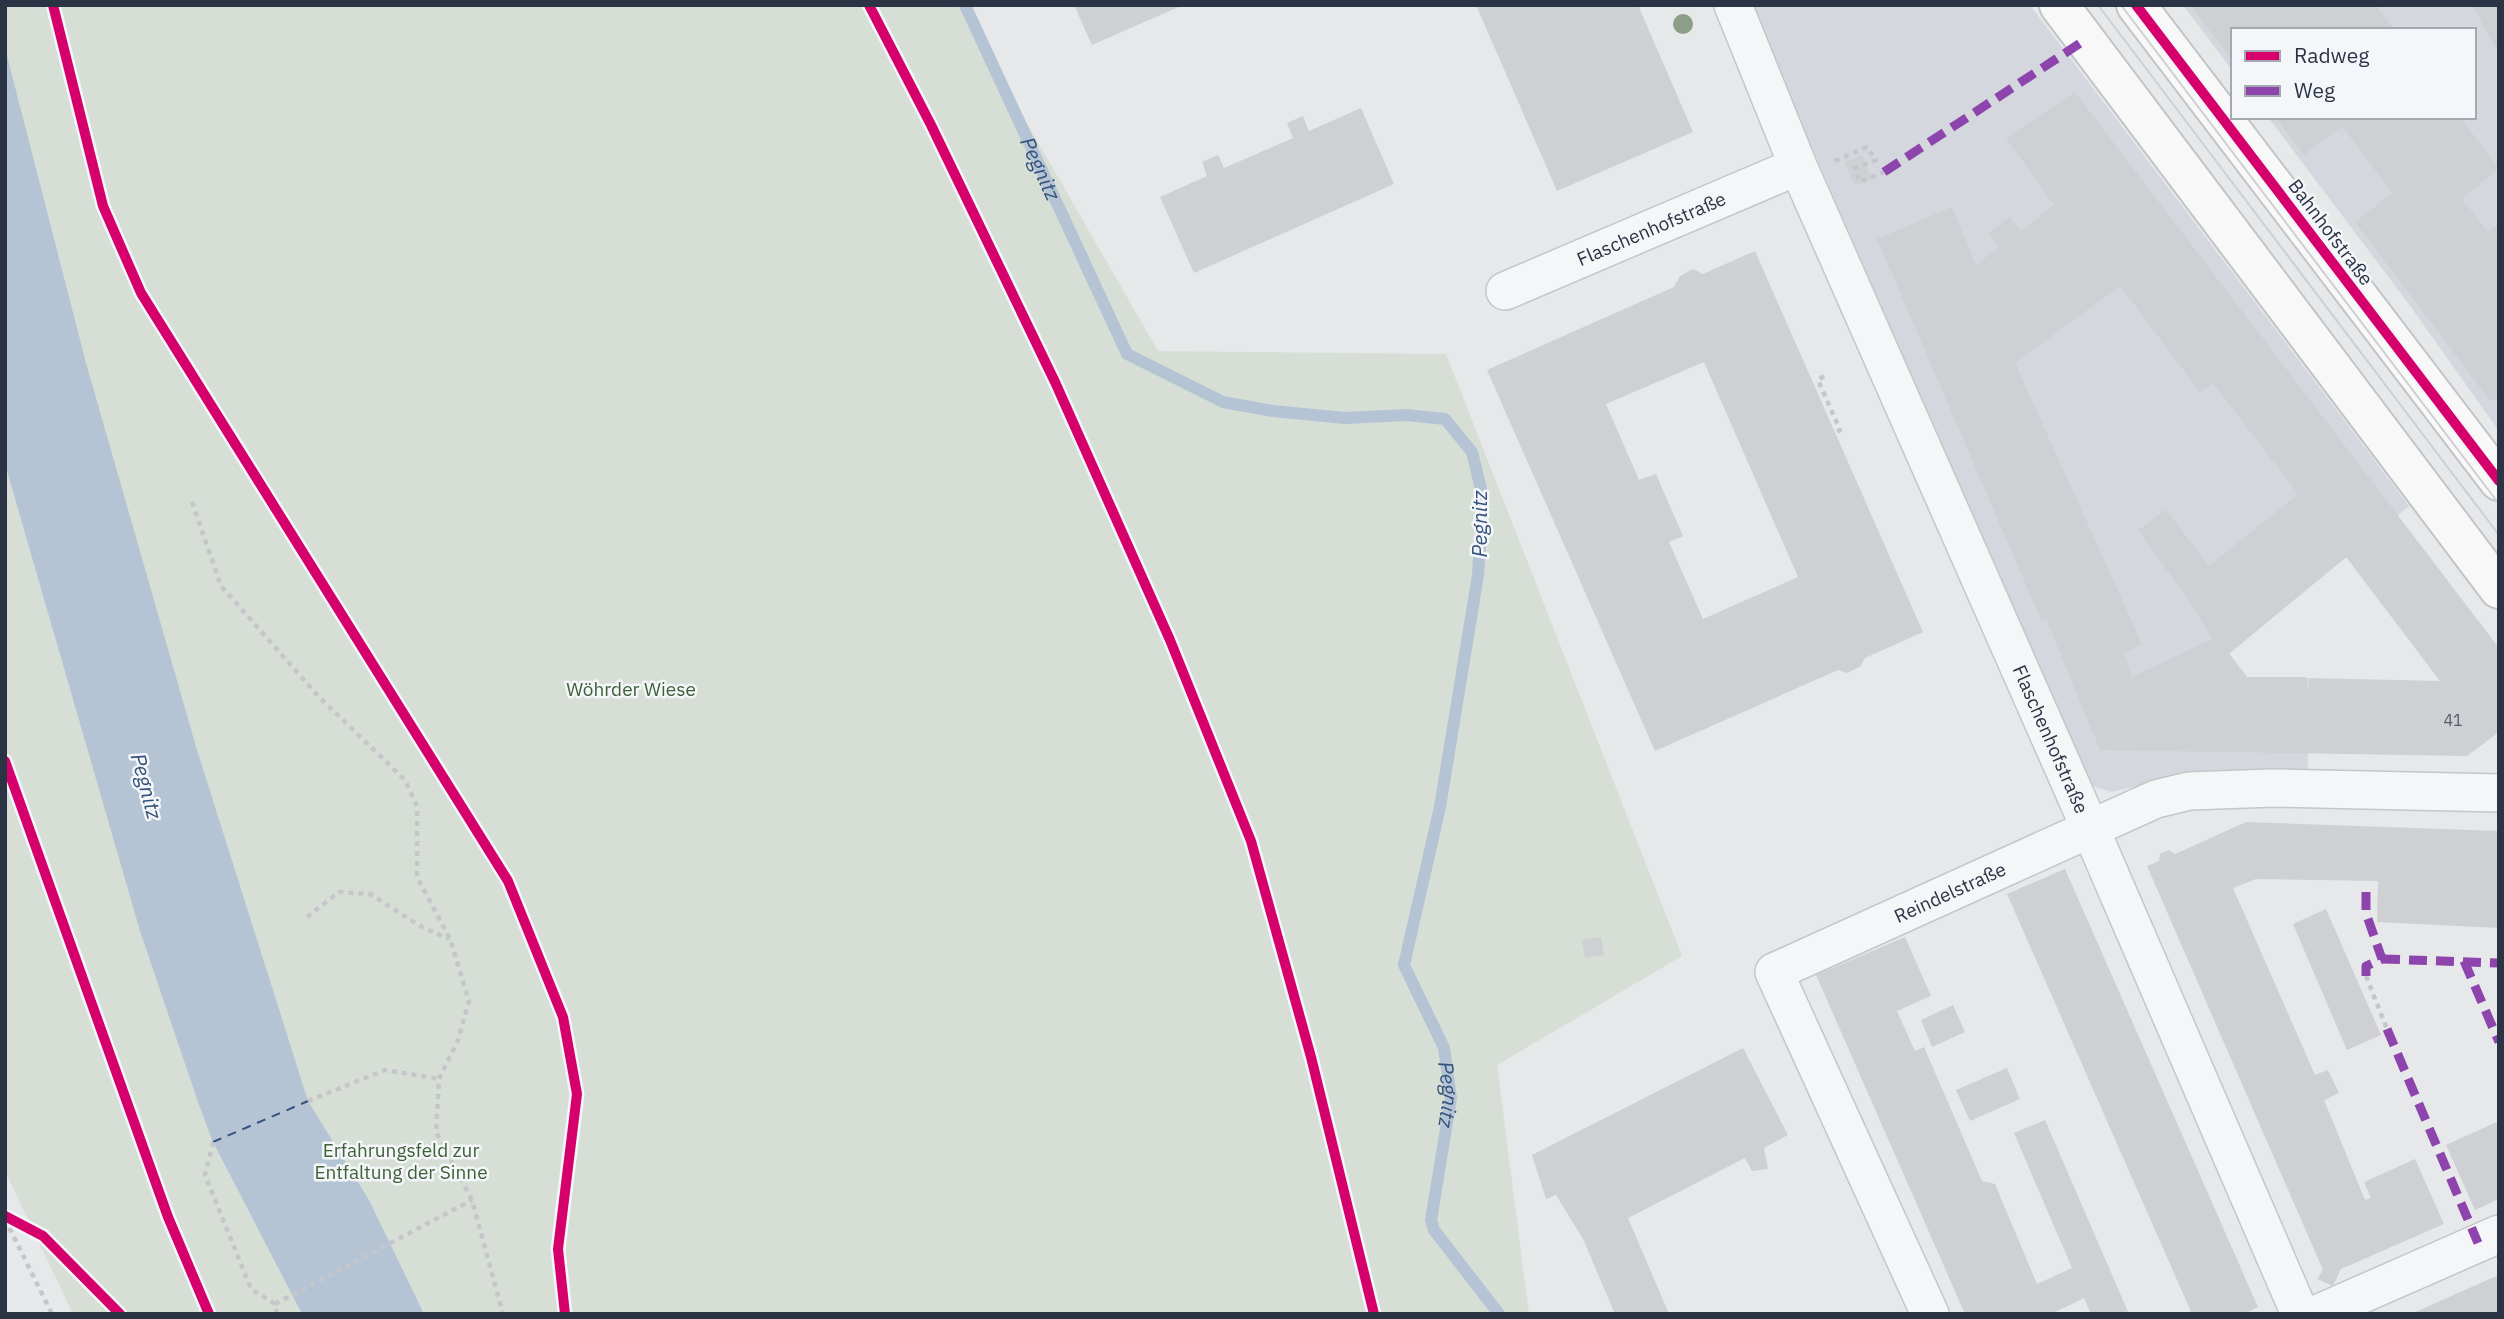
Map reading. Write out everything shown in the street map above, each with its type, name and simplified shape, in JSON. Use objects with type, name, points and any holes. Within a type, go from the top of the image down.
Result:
[{"type":"main road","points":[[2059,5],[2499,589]]},
{"type":"main road","name":"Bahnhofstraße","points":[[2136,5],[2499,481]]},
{"type":"street","name":"Flaschenhofstraße","points":[[1733,5],[1798,166],[2090,828],[2300,1314]]},
{"type":"street","name":"Flaschenhofstraße","points":[[1505,291],[1798,166]]},
{"type":"street","name":"Reindelstraße","points":[[1930,1314],[1774,972],[2156,799],[2189,791],[2273,788],[2499,793]]},
{"type":"street","points":[[2318,1314],[2499,1234]]},
{"type":"path","points":[[1834,161],[1867,147],[1875,160],[1855,168],[1860,182],[1884,172]]},
{"type":"path","points":[[1824,376],[1818,380],[1838,432],[1846,427]]},
{"type":"path","points":[[192,502],[221,586],[318,696],[405,779],[417,806],[417,877],[450,939],[469,1001],[458,1040],[439,1079],[436,1132],[472,1200],[503,1314]]},
{"type":"path","points":[[307,917],[339,892],[370,894],[422,927],[450,939]]},
{"type":"path","points":[[2367,976],[2387,1029]]},
{"type":"path","points":[[308,1101],[385,1070],[439,1079]]},
{"type":"path","points":[[213,1142],[205,1175],[251,1289],[275,1304],[277,1314]]},
{"type":"path","points":[[275,1304],[472,1200]]},
{"type":"path","points":[[5,1219],[52,1314]]},
{"type":"shaded area","points":[[1750,5],[2030,5],[2409,506],[2229,653],[2247,677],[2309,678],[2308,773],[2184,776],[2111,792],[2090,785]]},
{"type":"shaded area","points":[[2183,5],[2499,5],[2499,431],[2408,303],[2270,119],[2476,119],[2476,28],[2231,28],[2231,68]]},
{"type":"green space","name":"Wöhrder Wiese","points":[[5,5],[959,5],[1158,351],[1446,354],[1682,956],[1497,1065],[1529,1314],[73,1314],[5,1171]]},
{"type":"water","points":[[5,48],[86,363],[197,750],[308,1101],[369,1200],[424,1314],[302,1314],[213,1142],[140,931],[5,464]]},
{"type":"building","points":[[1074,5],[1183,5],[1092,45]]},
{"type":"building","points":[[1476,5],[1638,5],[1693,132],[1557,191]]},
{"type":"building","points":[[2190,5],[2376,5],[2393,28],[2231,28],[2231,58]]},
{"type":"building","points":[[2472,5],[2499,5],[2499,54]]},
{"type":"building","points":[[2075,92],[2499,648],[2499,732],[2467,756],[2100,750],[2046,619],[2042,621],[2039,615],[1877,239],[1952,207],[1976,265],[1999,247],[1988,233],[2010,217],[2021,231],[2054,205],[2006,138]],"holes":[[[2120,286],[2200,392],[2213,383],[2298,494],[2209,566],[2166,510],[2138,530],[2194,608],[2212,639],[2132,677],[2124,653],[2142,644],[2015,363]],[[2346,557],[2440,681],[2309,678],[2309,692],[2306,677],[2247,677],[2229,654]]]},
{"type":"building","points":[[1361,108],[1394,184],[1194,273],[1160,197],[1207,176],[1202,162],[1218,155],[1224,168],[1293,138],[1287,123],[1303,116],[1309,131]]},
{"type":"building","points":[[2277,119],[2462,119],[2499,168],[2462,199],[2488,232],[2499,224],[2499,396],[2491,402],[2355,222],[2392,193],[2342,126],[2304,155]]},
{"type":"building","points":[[1862,155],[1871,179],[1855,186],[1844,162]]},
{"type":"building","points":[[1755,251],[1923,632],[1865,658],[1860,667],[1847,673],[1838,670],[1655,751],[1487,370],[1674,287],[1680,276],[1693,269],[1703,274]],"holes":[[[1704,362],[1798,577],[1703,619],[1669,542],[1683,536],[1656,474],[1639,480],[1606,404]]]},
{"type":"building","points":[[2246,822],[2499,831],[2499,928],[2377,922],[2378,881],[2256,879],[2233,888],[2315,1075],[2328,1070],[2339,1093],[2324,1100],[2365,1200],[2371,1198],[2364,1182],[2415,1159],[2444,1224],[2341,1269],[2333,1286],[2317,1279],[2323,1270],[2147,866],[2159,861],[2160,854],[2169,850],[2175,854]]},
{"type":"building","points":[[2065,869],[2258,1307],[2244,1314],[2192,1314],[2007,894]]},
{"type":"building","points":[[2326,909],[2381,1035],[2347,1050],[2293,924]]},
{"type":"building","points":[[1601,937],[1604,955],[1585,958],[1582,940]]},
{"type":"building","points":[[1905,937],[1931,996],[1897,1011],[1915,1051],[1924,1047],[1982,1181],[1995,1184],[2037,1284],[2072,1268],[2014,1133],[2045,1120],[2129,1314],[2091,1314],[2084,1298],[2051,1314],[1965,1314],[1816,975]]},
{"type":"building","points":[[1953,1005],[1965,1032],[1932,1047],[1921,1020]]},
{"type":"building","points":[[1743,1048],[1788,1135],[1764,1148],[1768,1169],[1752,1171],[1745,1158],[1628,1218],[1669,1314],[1615,1314],[1583,1239],[1556,1195],[1546,1199],[1532,1155]]},
{"type":"building","points":[[2007,1068],[2020,1099],[1970,1121],[1956,1090]]},
{"type":"building","points":[[2499,1121],[2499,1199],[2475,1210],[2446,1145]]},
{"type":"building","points":[[2499,1275],[2499,1314],[2411,1314],[2458,1293]]},
{"type":"waterway","name":"Pegnitz","points":[[965,5],[1127,354],[1223,402],[1273,411],[1345,418],[1406,415],[1445,419],[1472,452],[1483,497],[1478,575],[1440,807],[1404,965],[1444,1048],[1451,1098],[1431,1220],[1434,1230],[1499,1314]]},
{"type":"ferry route","points":[[213,1142],[308,1101]]},
{"type":"tram line","points":[[2098,5],[2499,535]]},
{"type":"tram line","points":[[2121,5],[2499,504]]},
{"type":"marked path","points":[[1884,172],[2085,40]]},
{"type":"marked path","points":[[2366,892],[2366,913],[2382,959],[2366,966],[2366,976]]},
{"type":"marked path","points":[[2382,959],[2499,963]]},
{"type":"marked path","points":[[2464,961],[2499,1042]]},
{"type":"marked path","points":[[2387,1029],[2478,1243]]},
{"type":"cycle path","points":[[53,5],[103,206],[141,293],[508,881],[563,1017],[577,1094],[558,1249],[565,1314]]},
{"type":"cycle path","points":[[869,5],[931,125],[1055,382],[1170,640],[1251,841],[1311,1057],[1374,1314]]},
{"type":"cycle path","points":[[2136,5],[2499,481]]},
{"type":"cycle path","points":[[5,761],[168,1217],[209,1314]]},
{"type":"cycle path","points":[[5,1216],[43,1236],[120,1314]]},
{"type":"park label","name":"Erfahrungsfeld zur Entfaltung der Sinne","points":[[401,1161]]}]
